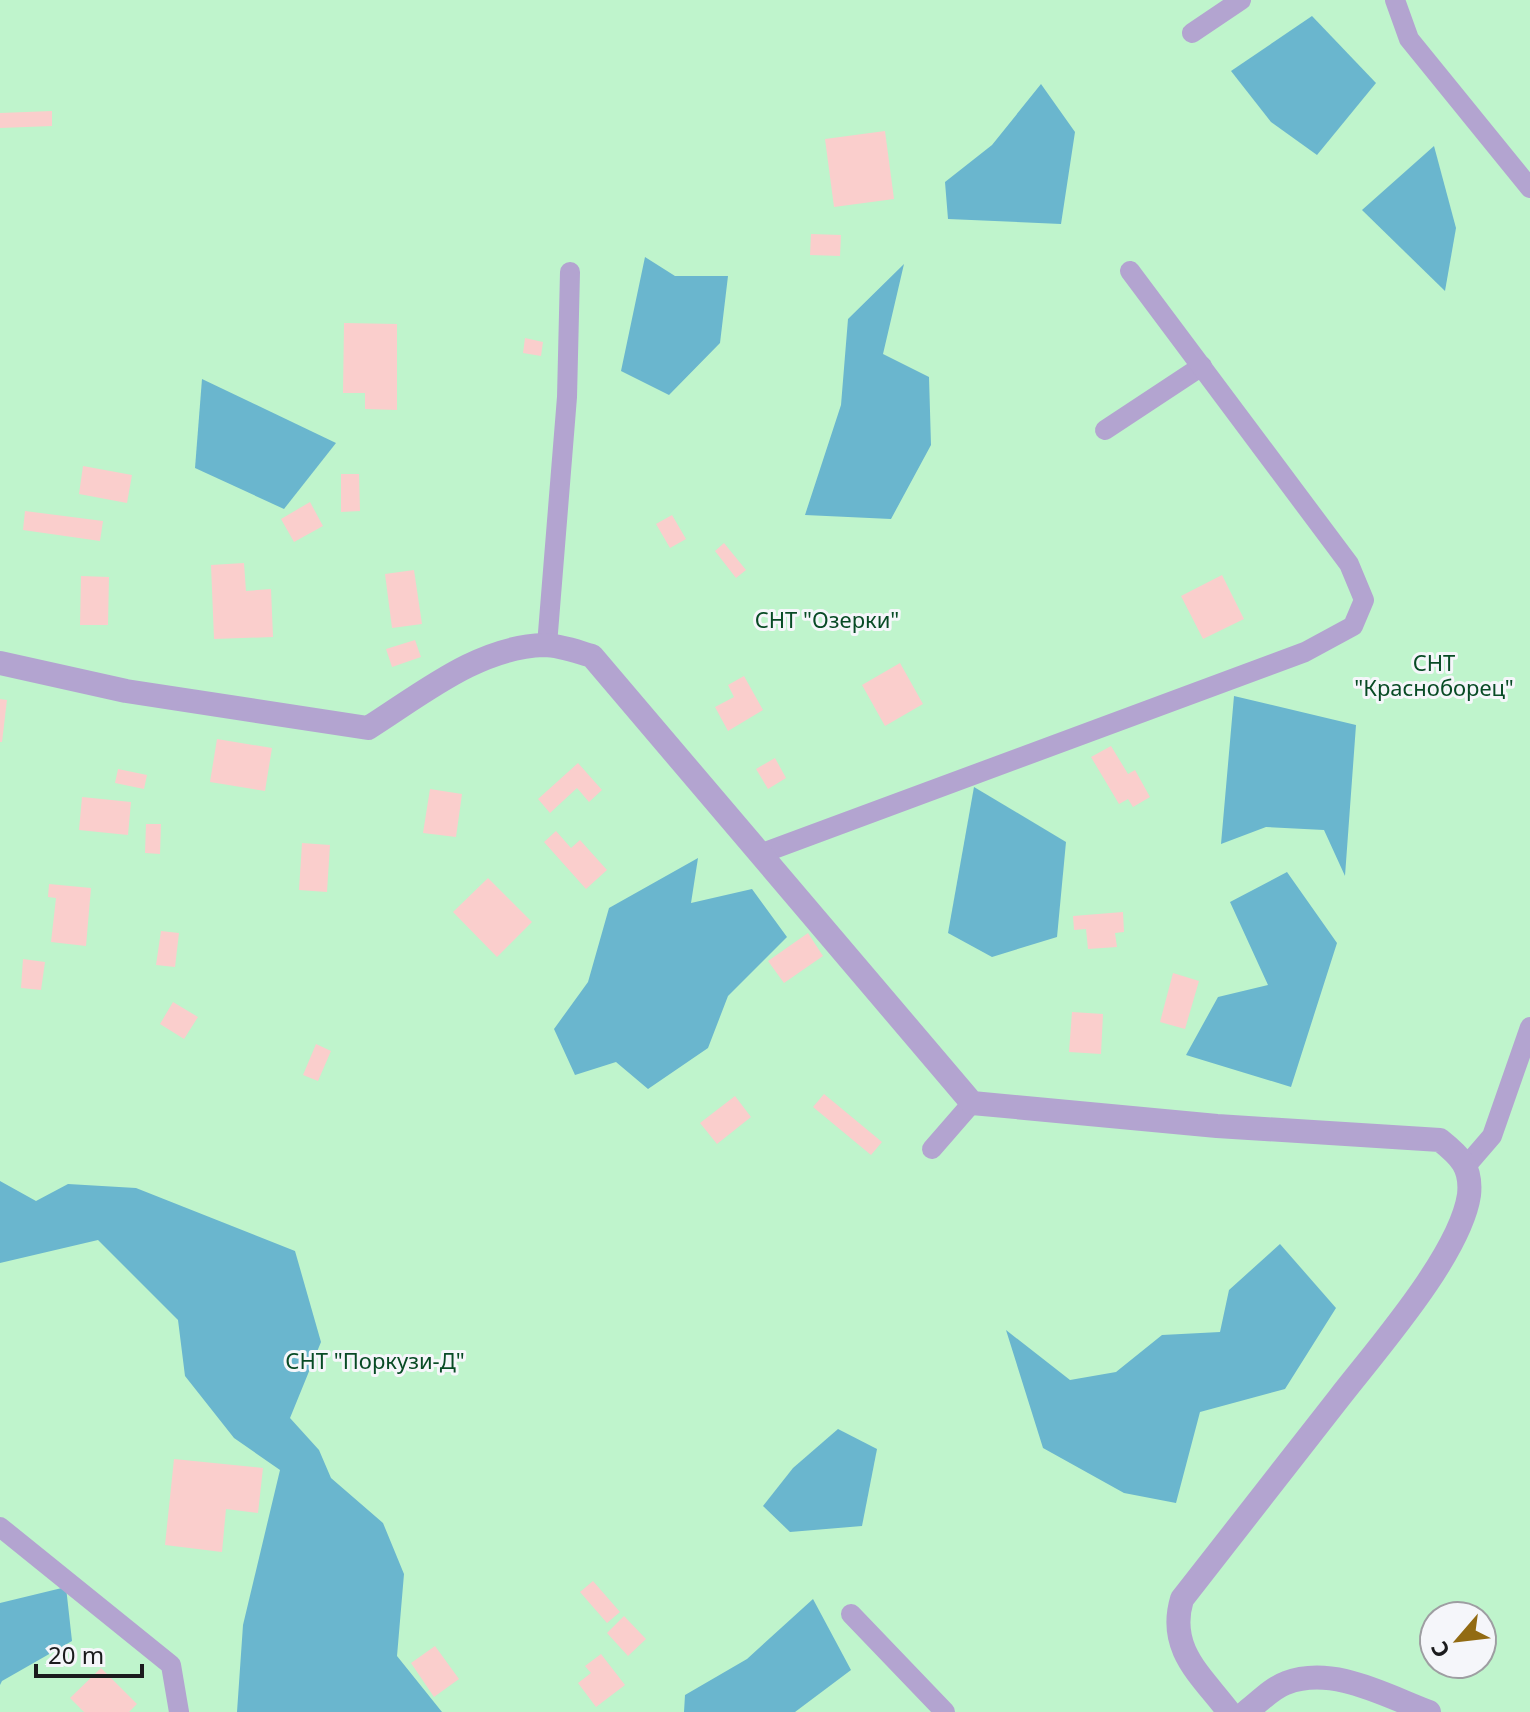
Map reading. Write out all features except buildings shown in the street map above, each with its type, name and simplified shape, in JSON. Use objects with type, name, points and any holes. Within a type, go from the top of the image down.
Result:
[{"type":"street","points":[[0,663],[126,691],[368,728],[465,667],[505,650],[547,645],[592,656],[972,1103],[1217,1126],[1440,1140],[1467,1165],[1469,1194],[1457,1234],[1406,1311],[1182,1599],[1176,1617],[1181,1649],[1229,1712]]},
{"type":"street","points":[[1246,1712],[1285,1683],[1321,1677],[1351,1683],[1429,1712]]},
{"type":"lane","points":[[1192,33],[1241,0]]},
{"type":"lane","points":[[1395,0],[1409,39],[1530,188]]},
{"type":"lane","points":[[760,854],[1305,652],[1353,626],[1364,600],[1349,564],[1130,271]]},
{"type":"lane","points":[[547,645],[567,397],[570,272]]},
{"type":"lane","points":[[1105,430],[1202,366]]},
{"type":"lane","points":[[1467,1165],[1492,1136],[1530,1027]]},
{"type":"lane","points":[[932,1149],[972,1103]]},
{"type":"lane","points":[[0,1527],[171,1665],[179,1712]]},
{"type":"lane","points":[[851,1614],[945,1712]]},
{"type":"green space","name":"СНТ \"Озерки\"","points":[[0,0],[1530,0],[1530,1712],[0,1712]]},
{"type":"water","points":[[1312,16],[1376,83],[1317,155],[1271,122],[1231,71]]},
{"type":"water","points":[[1041,84],[1075,132],[1061,224],[948,219],[945,182],[992,145]]},
{"type":"water","points":[[1434,146],[1456,228],[1445,291],[1362,210]]},
{"type":"water","points":[[645,257],[675,276],[728,276],[720,343],[669,395],[621,371]]},
{"type":"water","points":[[904,264],[883,354],[929,377],[931,445],[891,519],[805,515],[841,405],[848,319]]},
{"type":"water","points":[[202,379],[336,443],[284,509],[195,468]]},
{"type":"water","points":[[1234,696],[1356,725],[1345,876],[1324,830],[1266,827],[1221,844]]},
{"type":"water","points":[[974,787],[1066,842],[1057,937],[992,957],[948,933]]},
{"type":"water","points":[[698,858],[691,903],[752,889],[787,937],[728,996],[708,1048],[648,1089],[616,1062],[575,1075],[554,1029],[588,982],[609,908]]},
{"type":"water","points":[[1287,872],[1337,943],[1291,1087],[1186,1055],[1218,997],[1268,985],[1230,902]]},
{"type":"water","points":[[0,1181],[36,1201],[68,1184],[136,1188],[295,1251],[321,1342],[290,1418],[319,1450],[331,1478],[383,1523],[404,1574],[397,1656],[442,1712],[237,1712],[243,1625],[280,1470],[234,1438],[185,1376],[178,1320],[98,1240],[0,1263]]},
{"type":"water","points":[[1280,1244],[1336,1308],[1285,1389],[1200,1412],[1176,1503],[1124,1493],[1043,1448],[1006,1330],[1070,1380],[1116,1372],[1162,1335],[1220,1332],[1229,1290]]},
{"type":"water","points":[[838,1429],[877,1449],[862,1526],[790,1532],[763,1506],[793,1468]]},
{"type":"water","points":[[66,1587],[72,1641],[0,1685],[0,1603]]},
{"type":"water","points":[[813,1599],[851,1670],[795,1712],[684,1712],[685,1695],[747,1659]]},
{"type":"park label","name":"СНТ \"Красноборец\"","points":[[1434,676]]},
{"type":"park label","name":"СНТ \"Поркузи-Д\"","points":[[375,1361]]}]
